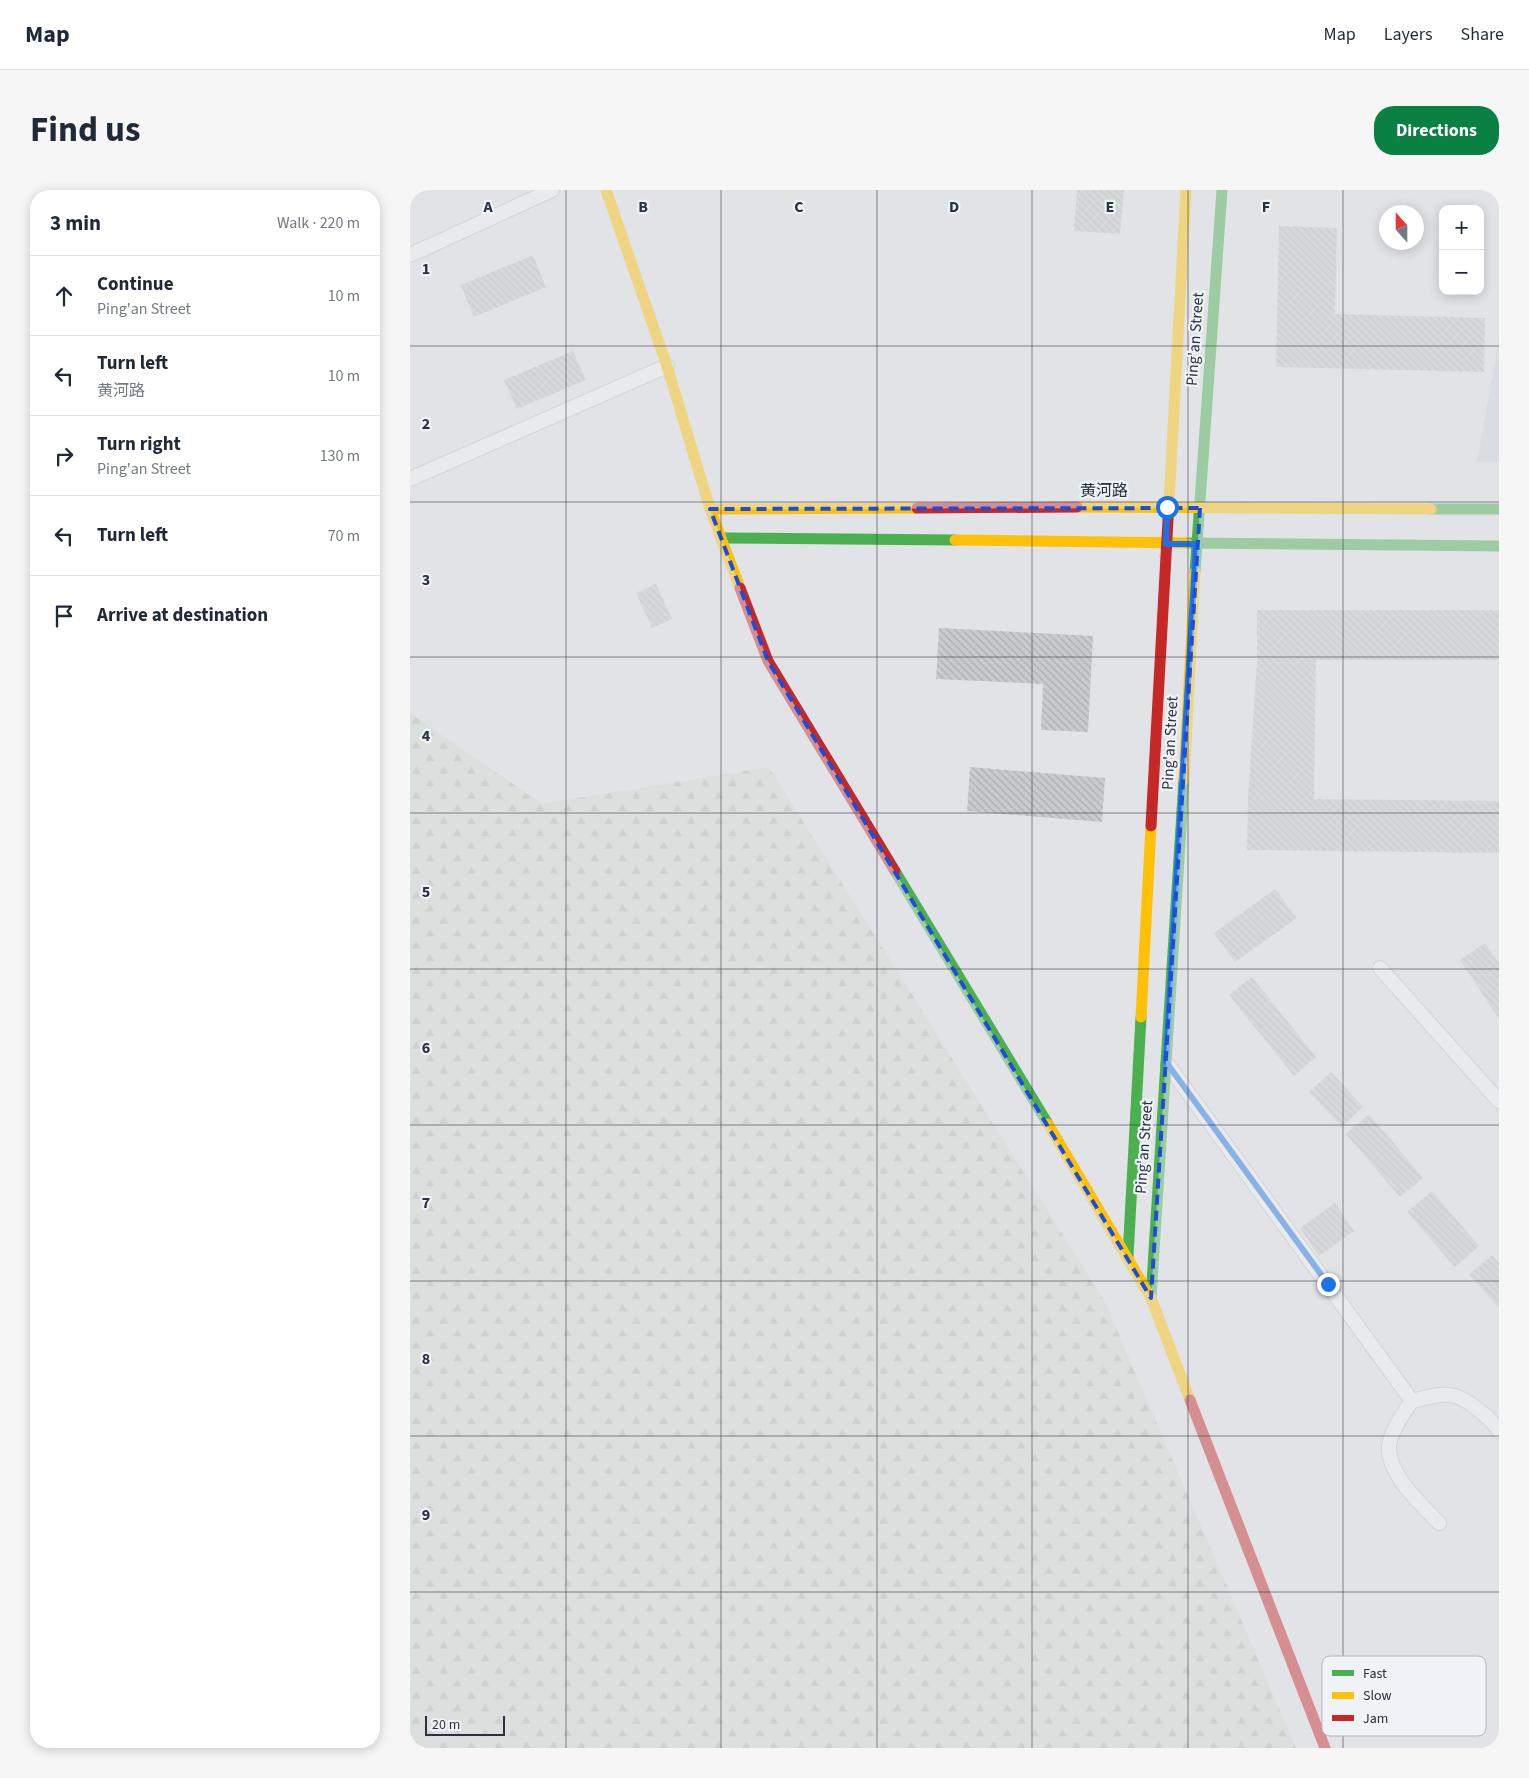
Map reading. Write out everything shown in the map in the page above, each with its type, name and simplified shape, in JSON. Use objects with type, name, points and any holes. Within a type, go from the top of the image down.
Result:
[{"type":"main road","points":[[606,190],[667,366],[710,509],[768,661],[1128,1256],[1151,1298],[1325,1748]]},
{"type":"main road","name":"Ping'an Street","points":[[1128,1256],[1167,507],[1186,190]]},
{"type":"main road","name":"Ping'an Street","points":[[1151,1298],[1196,544],[1222,190]]},
{"type":"main road","name":"黄河路","points":[[710,509],[1167,507],[1499,509]]},
{"type":"main road","points":[[722,538],[1499,546]]},
{"type":"lane","points":[[410,255],[552,190]]},
{"type":"lane","points":[[410,479],[667,366]]},
{"type":"lane","points":[[1380,968],[1499,1101]]},
{"type":"lane","points":[[1166,1062],[1412,1401]]},
{"type":"lane","points":[[1439,1524],[1405,1486],[1395,1470],[1389,1447],[1399,1419],[1412,1401],[1438,1394],[1464,1397],[1495,1423],[1499,1431]]},
{"type":"highlighted area","points":[[1200,508],[1151,1298],[768,661],[710,509]]},
{"type":"shaded area","points":[[1499,339],[1499,462],[1477,462]]},
{"type":"green space","points":[[410,713],[542,804],[769,767],[1105,1302],[1296,1748],[410,1748]]},
{"type":"building","points":[[1077,190],[1124,190],[1120,234],[1074,231]]},
{"type":"building","points":[[1279,226],[1337,228],[1335,314],[1485,318],[1484,372],[1276,367]]},
{"type":"building","points":[[533,255],[546,287],[474,317],[461,285]]},
{"type":"building","points":[[573,351],[586,380],[517,409],[504,380]]},
{"type":"building","points":[[656,584],[672,619],[652,628],[636,593]]},
{"type":"building","points":[[1257,610],[1499,610],[1499,660],[1316,660],[1314,799],[1499,801],[1499,853],[1247,850],[1248,798],[1257,660]]},
{"type":"building","points":[[939,628],[1093,636],[1088,732],[1041,730],[1043,684],[936,679]]},
{"type":"building","points":[[970,767],[1105,778],[1102,822],[967,811]]},
{"type":"building","points":[[1275,889],[1297,918],[1235,962],[1214,933]]},
{"type":"building","points":[[1485,943],[1499,963],[1499,1019],[1460,960]]},
{"type":"building","points":[[1252,977],[1316,1057],[1294,1076],[1229,995]]},
{"type":"building","points":[[1331,1072],[1363,1107],[1342,1127],[1309,1092]]},
{"type":"building","points":[[1369,1114],[1423,1178],[1400,1197],[1346,1134]]},
{"type":"building","points":[[1432,1191],[1479,1246],[1455,1267],[1407,1212]]},
{"type":"building","points":[[1335,1203],[1354,1231],[1319,1256],[1300,1228]]},
{"type":"building","points":[[1492,1255],[1499,1263],[1499,1308],[1469,1275]]},
{"type":"traffic: fast","points":[[1195,572],[1222,190]]},
{"type":"traffic: fast","points":[[1431,509],[1499,509]]},
{"type":"traffic: fast","points":[[722,538],[955,540]]},
{"type":"traffic: fast","points":[[1187,543],[1499,546]]},
{"type":"traffic: fast","points":[[1151,1298],[1184,780]]},
{"type":"traffic: fast","points":[[895,871],[1048,1124]]},
{"type":"traffic: fast","points":[[1128,1256],[1141,1017]]},
{"type":"traffic: slow","points":[[606,190],[667,366],[710,509],[740,588]]},
{"type":"traffic: slow","points":[[1169,502],[1186,190]]},
{"type":"traffic: slow","points":[[1077,507],[1431,509]]},
{"type":"traffic: slow","points":[[710,509],[917,508]]},
{"type":"traffic: slow","points":[[955,540],[1187,543]]},
{"type":"traffic: slow","points":[[1184,780],[1195,572]]},
{"type":"traffic: slow","points":[[1141,1017],[1151,826]]},
{"type":"traffic: slow","points":[[1048,1124],[1151,1298],[1190,1400]]},
{"type":"traffic: jam","points":[[1151,826],[1169,502]]},
{"type":"traffic: jam","points":[[917,508],[1077,507]]},
{"type":"traffic: jam","points":[[740,588],[768,661],[895,871]]},
{"type":"traffic: jam","points":[[1190,1400],[1325,1748]]},
{"type":"route","points":[[1167,507],[1166,544],[1196,544],[1189,703],[1166,1062],[1328,1284]]}]
